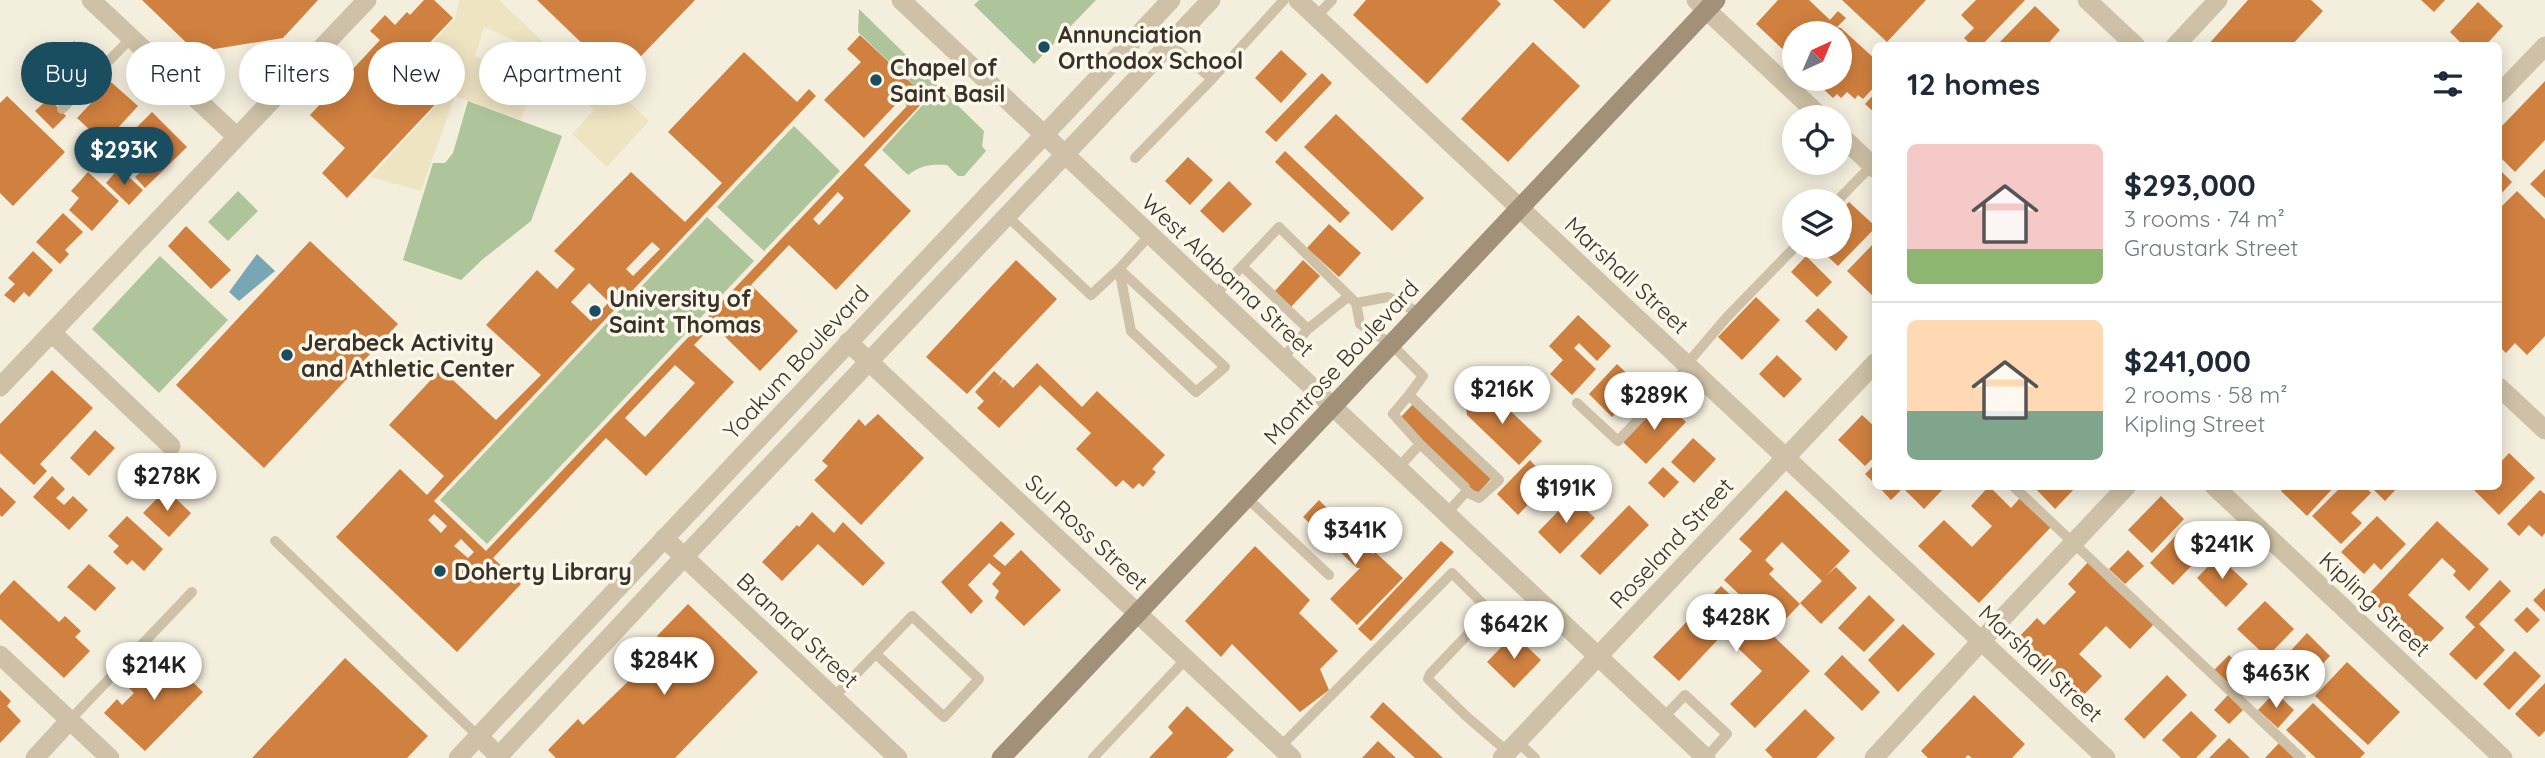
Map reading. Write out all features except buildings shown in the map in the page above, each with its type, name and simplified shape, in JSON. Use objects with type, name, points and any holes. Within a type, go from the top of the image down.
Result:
[{"type":"main road","name":"Montrose Boulevard","points":[[1001,758],[1519,208],[1706,3]]},
{"type":"street","points":[[91,0],[237,137]]},
{"type":"street","points":[[0,387],[367,0]]},
{"type":"street","name":"West Alabama Street","points":[[901,0],[1706,758]]},
{"type":"street","name":"Yoakum Boulevard","points":[[458,758],[1171,0]]},
{"type":"street","points":[[478,736],[499,757],[684,557],[1211,0]]},
{"type":"street","name":"Marshall Street","points":[[1298,0],[2106,758]]},
{"type":"street","points":[[2087,0],[2132,42]]},
{"type":"street","points":[[2179,42],[2218,0]]},
{"type":"street","points":[[1706,3],[1809,105]]},
{"type":"street","points":[[2502,91],[2545,46]]},
{"type":"street","points":[[1852,146],[1872,165]]},
{"type":"street","points":[[52,333],[172,446]]},
{"type":"street","name":"Sul Ross Street","points":[[848,342],[1286,753]]},
{"type":"street","name":"Roseland Street","points":[[1509,750],[1872,366]]},
{"type":"street","points":[[2502,390],[2545,430]]},
{"type":"street","points":[[1874,758],[2123,490]]},
{"type":"street","name":"Kipling Street","points":[[2218,490],[2502,758]]},
{"type":"street","name":"Branard Street","points":[[664,538],[898,758]]},
{"type":"street","points":[[0,655],[110,758]]},
{"type":"street","points":[[35,758],[70,720]]},
{"type":"lane","points":[[1135,158],[1284,0]]},
{"type":"lane","points":[[1316,17],[1332,0]]},
{"type":"lane","points":[[62,109],[131,38]]},
{"type":"lane","points":[[1170,44],[1212,79]]},
{"type":"lane","points":[[1850,189],[1872,169]]},
{"type":"lane","points":[[1007,216],[1091,295],[1150,235]]},
{"type":"lane","points":[[1214,296],[1279,227],[1353,299],[1360,324],[1391,344],[1423,376],[1393,414],[1465,487],[1466,492],[1479,498],[1499,480],[1409,395]]},
{"type":"lane","points":[[1577,403],[1618,441],[1688,366],[1727,317],[1783,259]]},
{"type":"lane","points":[[1242,267],[1308,329]]},
{"type":"lane","points":[[1119,269],[1224,366],[1196,392],[1131,331],[1119,269]]},
{"type":"lane","points":[[1282,359],[1308,329],[1353,299],[1388,297],[1420,313]]},
{"type":"lane","points":[[1398,468],[1420,444]]},
{"type":"lane","points":[[2017,490],[2301,758]]},
{"type":"lane","points":[[1446,514],[1466,492]]},
{"type":"lane","points":[[1247,498],[1329,575]]},
{"type":"lane","points":[[275,541],[478,736]]},
{"type":"lane","points":[[1286,753],[1452,573],[1490,611],[1428,679],[1466,716],[1509,750],[1535,758]]},
{"type":"lane","points":[[70,720],[192,592]]},
{"type":"lane","points":[[834,697],[912,616],[979,679],[944,718],[876,654]]},
{"type":"lane","points":[[1093,758],[1186,659]]},
{"type":"lane","points":[[1663,718],[1685,695],[1727,734],[1706,758]]},
{"type":"green space","points":[[979,0],[1096,0],[1034,64],[974,5]]},
{"type":"green space","points":[[859,9],[984,131],[982,146],[986,151],[964,176],[958,176],[947,165],[922,167],[908,175],[882,150],[928,99],[858,32]]},
{"type":"green space","points":[[468,101],[562,136],[531,221],[461,280],[403,260],[433,163],[445,163],[453,153]]},
{"type":"green space","points":[[794,126],[840,171],[764,251],[717,207]]},
{"type":"green space","points":[[238,191],[258,211],[228,241],[208,222]]},
{"type":"green space","points":[[707,217],[754,261],[487,544],[440,500]]},
{"type":"green space","points":[[160,256],[228,320],[159,393],[92,329]]},
{"type":"shaded area","points":[[459,0],[499,0],[544,42],[518,42],[484,27],[475,57],[479,58],[479,105],[465,100],[465,42],[433,42],[455,19]]},
{"type":"shaded area","points":[[437,105],[452,105],[421,191],[371,177]]},
{"type":"shaded area","points":[[480,105],[526,105],[521,120]]},
{"type":"shaded area","points":[[589,105],[632,105],[649,121],[607,167],[572,134],[594,110]]},
{"type":"water","points":[[257,254],[275,271],[239,301],[229,292]]},
{"type":"place","name":"Annunciation Orthodox School","points":[[1044,47]]},
{"type":"place","name":"Chapel of Saint Basil","points":[[876,80]]},
{"type":"place","name":"University of Saint Thomas","points":[[595,311]]},
{"type":"place","name":"Jerabeck Activity and Athletic Center","points":[[287,355]]},
{"type":"place","name":"Doherty Library","points":[[440,571]]}]
